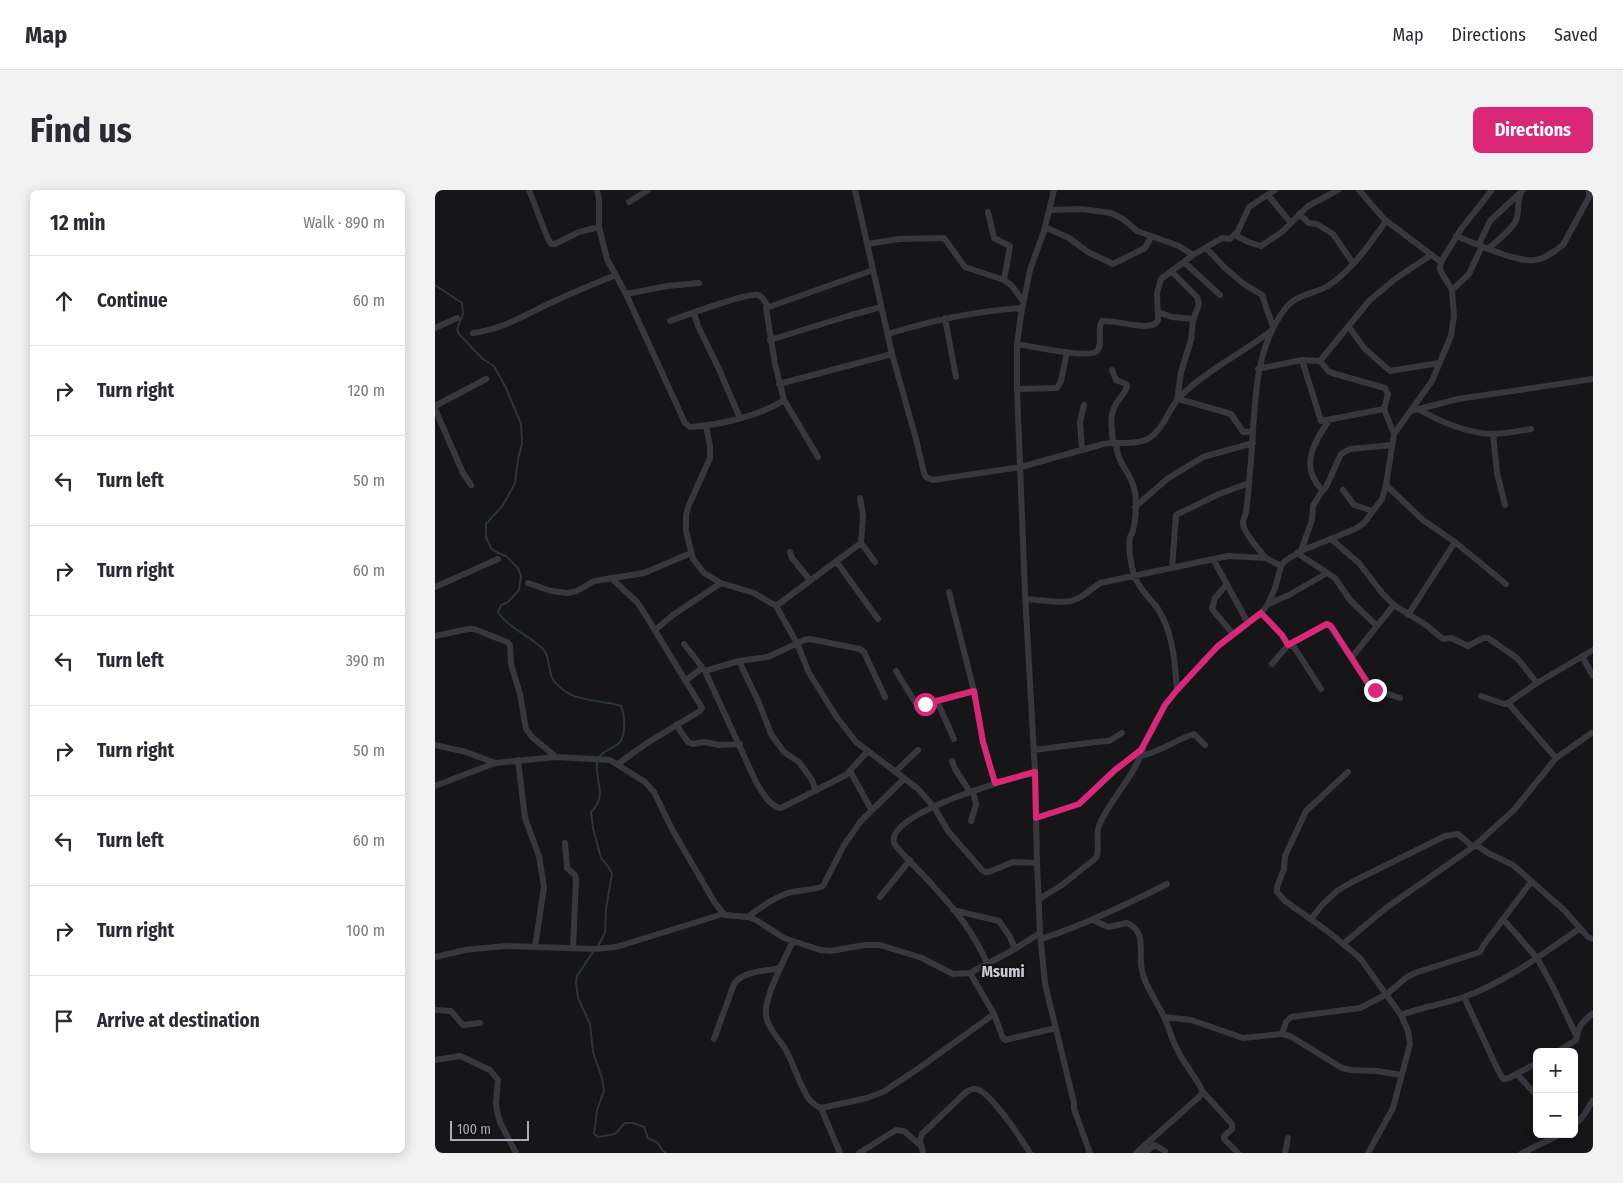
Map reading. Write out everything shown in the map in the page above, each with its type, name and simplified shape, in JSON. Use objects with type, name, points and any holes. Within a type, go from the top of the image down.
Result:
[{"type":"street","points":[[529,190],[551,244],[555,244],[579,232],[599,227]]},
{"type":"street","points":[[597,190],[599,199],[599,227],[607,260],[626,294],[685,423],[690,427],[706,426],[740,418],[774,406],[784,400]]},
{"type":"street","points":[[629,202],[648,190]]},
{"type":"street","points":[[855,190],[892,354],[926,477],[933,480],[1021,467],[1082,450],[1114,443],[1136,443],[1150,438],[1162,426],[1178,400],[1206,375],[1249,348],[1273,328]]},
{"type":"street","points":[[1054,190],[1045,227],[1030,270],[1023,304],[1017,344],[1017,389],[1035,772],[1040,936],[1045,984],[1075,1109],[1090,1153]]},
{"type":"street","points":[[1017,344],[1092,354],[1099,348],[1099,325],[1102,322],[1153,326],[1158,320],[1158,286],[1161,278],[1193,255],[1223,237],[1230,239],[1235,236],[1245,218],[1247,210],[1275,190]]},
{"type":"street","points":[[1235,236],[1261,246],[1282,232],[1290,222],[1315,201],[1338,190]]},
{"type":"street","points":[[1359,190],[1386,221],[1441,262]]},
{"type":"street","points":[[1039,899],[1062,885],[1096,858],[1099,826],[1141,756],[1144,746],[1165,705],[1218,646],[1261,613],[1269,604],[1281,566],[1285,561],[1299,552],[1355,529],[1364,523],[1381,499],[1386,484],[1394,434],[1432,381],[1451,336],[1454,316],[1453,290],[1441,272],[1441,262],[1457,236],[1492,190]]},
{"type":"street","points":[[1483,246],[1504,234],[1515,221],[1518,200],[1522,192]]},
{"type":"street","points":[[1453,290],[1469,274],[1483,246],[1490,221],[1522,192]]},
{"type":"street","points":[[1457,236],[1520,258],[1537,260],[1563,244],[1590,192]]},
{"type":"street","points":[[1268,195],[1290,222]]},
{"type":"street","points":[[1050,210],[1082,209],[1111,213],[1123,219],[1137,232],[1179,246],[1193,255]]},
{"type":"street","points":[[988,212],[993,236],[1010,246],[1005,280]]},
{"type":"street","points":[[1299,214],[1309,222],[1317,224],[1333,234],[1353,263]]},
{"type":"street","points":[[1281,566],[1266,558],[1248,535],[1243,524],[1253,443],[1258,369],[1273,328],[1291,302],[1328,285],[1364,252],[1386,221]]},
{"type":"street","points":[[1045,227],[1069,238],[1088,252],[1113,264],[1145,248],[1151,237]]},
{"type":"street","points":[[867,244],[899,239],[943,238],[965,267],[1005,280],[1011,285],[1023,304]]},
{"type":"street","points":[[1206,248],[1225,268],[1262,296],[1273,328]]},
{"type":"street","points":[[1320,361],[1369,301],[1431,254]]},
{"type":"street","points":[[1184,262],[1220,295]]},
{"type":"street","points":[[818,457],[784,400],[779,384],[765,311],[768,307],[873,270]]},
{"type":"street","points":[[1171,271],[1199,300],[1191,340],[1181,372],[1178,400]]},
{"type":"street","points":[[473,333],[491,331],[509,324],[616,275]]},
{"type":"street","points":[[626,294],[667,286],[699,283]]},
{"type":"street","points":[[670,321],[732,300],[755,295],[761,296],[768,307]]},
{"type":"street","points":[[888,334],[945,318],[1023,304]]},
{"type":"street","points":[[770,340],[881,307]]},
{"type":"street","points":[[1158,312],[1172,317],[1194,319]]},
{"type":"street","points":[[694,313],[698,326],[740,418]]},
{"type":"street","points":[[435,328],[457,318]]},
{"type":"street","points":[[945,318],[956,376]]},
{"type":"street","points":[[1349,326],[1364,348],[1390,371],[1439,363]]},
{"type":"street","points":[[1017,389],[1057,388],[1061,381],[1067,352]]},
{"type":"street","points":[[779,384],[892,354]]},
{"type":"street","points":[[1258,369],[1301,360],[1320,361],[1332,373],[1385,388],[1388,394],[1384,409],[1394,434]]},
{"type":"street","points":[[1301,360],[1319,420],[1329,420],[1384,409]]},
{"type":"street","points":[[1112,370],[1116,380],[1127,386],[1111,415],[1116,452],[1135,490],[1133,530],[1130,538],[1135,576],[1146,596],[1157,608],[1165,624],[1173,653],[1177,690]]},
{"type":"street","points":[[471,485],[463,473],[435,408],[486,379]]},
{"type":"street","points":[[1409,412],[1458,399],[1593,379]]},
{"type":"street","points":[[1178,400],[1231,414],[1243,432],[1253,431]]},
{"type":"street","points":[[1082,450],[1080,422],[1084,405]]},
{"type":"street","points":[[1418,409],[1439,420],[1460,427],[1493,434],[1531,429]]},
{"type":"street","points":[[1322,490],[1315,481],[1310,456],[1316,441],[1329,420]]},
{"type":"street","points":[[706,426],[710,458],[689,504],[686,515],[686,530],[693,559],[703,573],[721,583],[754,593],[776,606],[797,643],[806,667],[856,742],[917,788],[934,807],[948,830],[985,872],[1013,862],[1037,863]]},
{"type":"street","points":[[1493,434],[1497,473],[1505,505]]},
{"type":"street","points":[[1135,507],[1167,479],[1197,460],[1253,443]]},
{"type":"street","points":[[1299,552],[1311,520],[1313,506],[1322,490],[1326,487],[1341,454],[1345,451],[1392,445]]},
{"type":"street","points":[[1172,568],[1176,515],[1219,494],[1249,483]]},
{"type":"street","points":[[1386,484],[1423,520],[1455,542],[1506,584]]},
{"type":"street","points":[[1343,490],[1354,505],[1373,511]]},
{"type":"street","points":[[860,498],[863,515],[861,544],[875,562]]},
{"type":"street","points":[[1331,539],[1359,563],[1382,593],[1394,605],[1408,615],[1426,625],[1443,639],[1451,638],[1466,646],[1483,638],[1488,638],[1517,658],[1537,684]]},
{"type":"street","points":[[1408,615],[1455,542]]},
{"type":"street","points":[[776,606],[861,544]]},
{"type":"street","points":[[528,582],[551,591],[568,593],[577,591],[594,581],[644,573],[691,552]]},
{"type":"street","points":[[790,552],[792,558],[811,580]]},
{"type":"street","points":[[1299,552],[1313,566],[1335,578],[1350,600],[1377,626]]},
{"type":"street","points":[[1026,599],[1071,601],[1081,597],[1100,583],[1228,556],[1266,558]]},
{"type":"street","points":[[435,587],[498,559]]},
{"type":"street","points":[[1213,559],[1248,623]]},
{"type":"street","points":[[836,561],[878,620]]},
{"type":"street","points":[[1269,604],[1327,573]]},
{"type":"street","points":[[611,578],[637,602],[702,708],[617,764]]},
{"type":"street","points":[[655,630],[673,615],[721,583]]},
{"type":"street","points":[[1227,584],[1215,598],[1213,609],[1233,634]]},
{"type":"street","points":[[949,592],[974,691],[983,742],[995,783]]},
{"type":"street","points":[[1352,657],[1394,605]]},
{"type":"street","points":[[1261,613],[1282,635],[1288,645],[1294,647],[1321,689]]},
{"type":"street","points":[[1272,664],[1288,645],[1327,624],[1331,626],[1369,685],[1375,690],[1401,698]]},
{"type":"street","points":[[435,636],[474,629],[507,642],[510,645],[511,664],[520,694],[526,729],[532,737],[556,757]]},
{"type":"street","points":[[685,681],[704,669],[768,657],[804,640],[810,640],[860,649],[864,652],[885,697]]},
{"type":"street","points":[[684,644],[704,669],[757,782],[772,806],[779,808],[841,779],[867,752]]},
{"type":"street","points":[[1481,696],[1504,704],[1508,703],[1593,650]]},
{"type":"street","points":[[1582,656],[1593,676]]},
{"type":"street","points":[[739,661],[771,734],[784,752],[799,762],[812,780],[816,791]]},
{"type":"street","points":[[897,671],[915,702],[925,704],[974,691]]},
{"type":"street","points":[[937,701],[954,740]]},
{"type":"street","points":[[1508,703],[1556,758]]},
{"type":"street","points":[[677,725],[689,742],[693,744],[704,742],[719,745],[740,744]]},
{"type":"street","points":[[1343,944],[1386,908],[1475,846],[1514,810],[1556,758],[1593,732]]},
{"type":"street","points":[[1034,750],[1109,741],[1122,733]]},
{"type":"street","points":[[1141,756],[1151,754],[1193,734],[1205,744]]},
{"type":"street","points":[[435,745],[465,752],[495,763]]},
{"type":"street","points":[[1036,818],[1079,804],[1144,746]]},
{"type":"street","points":[[895,772],[918,750]]},
{"type":"street","points":[[435,786],[495,763],[556,757],[610,760],[645,782],[654,792],[673,831],[723,914]]},
{"type":"street","points":[[518,760],[525,818],[539,856],[544,887],[535,946]]},
{"type":"street","points":[[953,761],[955,768],[972,791],[976,805],[971,821]]},
{"type":"street","points":[[850,771],[871,809]]},
{"type":"street","points":[[987,963],[972,933],[910,860],[898,850],[893,838],[898,830],[909,820],[934,807],[995,783],[1035,772]]},
{"type":"street","points":[[1348,772],[1306,811],[1285,856],[1284,869],[1277,892],[1285,901],[1360,958],[1401,1015],[1408,1031],[1410,1044],[1393,1108],[1367,1153]]},
{"type":"street","points":[[748,917],[776,898],[788,893],[823,886],[844,845],[861,821],[871,809],[904,779]]},
{"type":"street","points":[[1311,919],[1337,891],[1352,882],[1445,836],[1457,834],[1513,866],[1564,910],[1588,937],[1593,939]]},
{"type":"street","points":[[565,843],[567,868],[576,878],[573,948]]},
{"type":"street","points":[[880,897],[910,860]]},
{"type":"street","points":[[1282,1034],[1286,1022],[1291,1016],[1355,1009],[1387,994],[1407,976],[1480,952],[1531,882]]},
{"type":"street","points":[[435,957],[465,950],[505,946],[595,950],[617,947],[723,914],[748,917],[784,938],[820,950],[830,951],[865,945],[880,945],[922,958],[953,974],[970,973],[1040,936],[1093,920],[1167,884]]},
{"type":"street","points":[[953,910],[999,921],[1010,936],[1015,949]]},
{"type":"street","points":[[1503,919],[1537,958],[1555,989],[1577,1036]]},
{"type":"street","points":[[1093,920],[1105,927],[1127,923],[1134,927],[1142,942],[1142,971],[1153,997],[1164,1017],[1178,1051],[1203,1092],[1232,1124],[1232,1129],[1224,1136],[1224,1139],[1238,1153]]},
{"type":"street","points":[[1401,1015],[1479,991],[1537,958],[1580,928]]},
{"type":"street","points":[[793,941],[780,968],[766,1007],[765,1016],[788,1054],[809,1099],[821,1108],[867,1098],[883,1092],[994,1014]]},
{"type":"street","points":[[714,1039],[734,984],[738,978],[744,975],[780,968]]},
{"type":"street","points":[[970,973],[994,1014],[1005,1040],[1056,1028]]},
{"type":"street","points":[[1464,997],[1502,1076],[1506,1079],[1533,1065]]},
{"type":"street","points":[[435,1010],[451,1010],[463,1025],[480,1023]]},
{"type":"street","points":[[1563,1048],[1576,1040],[1577,1030],[1580,1025],[1593,1013]]},
{"type":"street","points":[[1164,1017],[1191,1020],[1243,1038],[1282,1034],[1290,1036],[1342,1068],[1377,1070],[1401,1075]]},
{"type":"street","points":[[435,1060],[460,1056],[490,1070],[498,1080],[496,1104],[501,1122],[516,1153]]},
{"type":"street","points":[[1517,1074],[1534,1093]]},
{"type":"street","points":[[922,1150],[920,1140],[925,1128],[970,1089],[975,1089],[981,1091],[1005,1117],[1030,1153]]},
{"type":"street","points":[[1136,1153],[1203,1092]]},
{"type":"street","points":[[1578,1123],[1593,1100]]},
{"type":"street","points":[[821,1108],[840,1153]]},
{"type":"street","points":[[859,1153],[896,1130],[904,1131],[922,1150]]},
{"type":"street","points":[[1285,1153],[1288,1138]]},
{"type":"street","points":[[1523,1153],[1553,1138]]},
{"type":"street","points":[[1144,1153],[1155,1145],[1165,1151]]},
{"type":"waterway","points":[[435,285],[462,303],[463,314],[457,329],[459,334],[483,359],[494,366],[506,388],[521,424],[522,444],[515,483],[503,505],[486,524],[486,537],[491,548],[506,556],[518,568],[521,576],[519,590],[508,602],[501,605],[498,612],[508,623],[543,649],[547,656],[550,673],[554,681],[561,688],[577,697],[621,706],[624,724],[622,738],[618,744],[600,756]]},
{"type":"waterway","points":[[597,762],[600,794],[599,800],[591,812],[593,828],[601,858],[612,874],[606,909],[605,933],[598,946]]},
{"type":"waterway","points":[[593,952],[577,976],[576,982],[578,998],[590,1024],[593,1052],[602,1078],[604,1091],[597,1110],[594,1134],[598,1137],[615,1134],[625,1123],[633,1123],[644,1127],[648,1138],[658,1143],[666,1153]]},
{"type":"district","name":"Msumi","points":[[1003,971]]},
{"type":"route","points":[[925,704],[974,691],[983,742],[995,783],[1035,772],[1036,818],[1079,804],[1115,770],[1141,750],[1165,705],[1177,690],[1218,646],[1261,613],[1282,635],[1288,645],[1327,624],[1331,626],[1369,685],[1375,690]]}]
